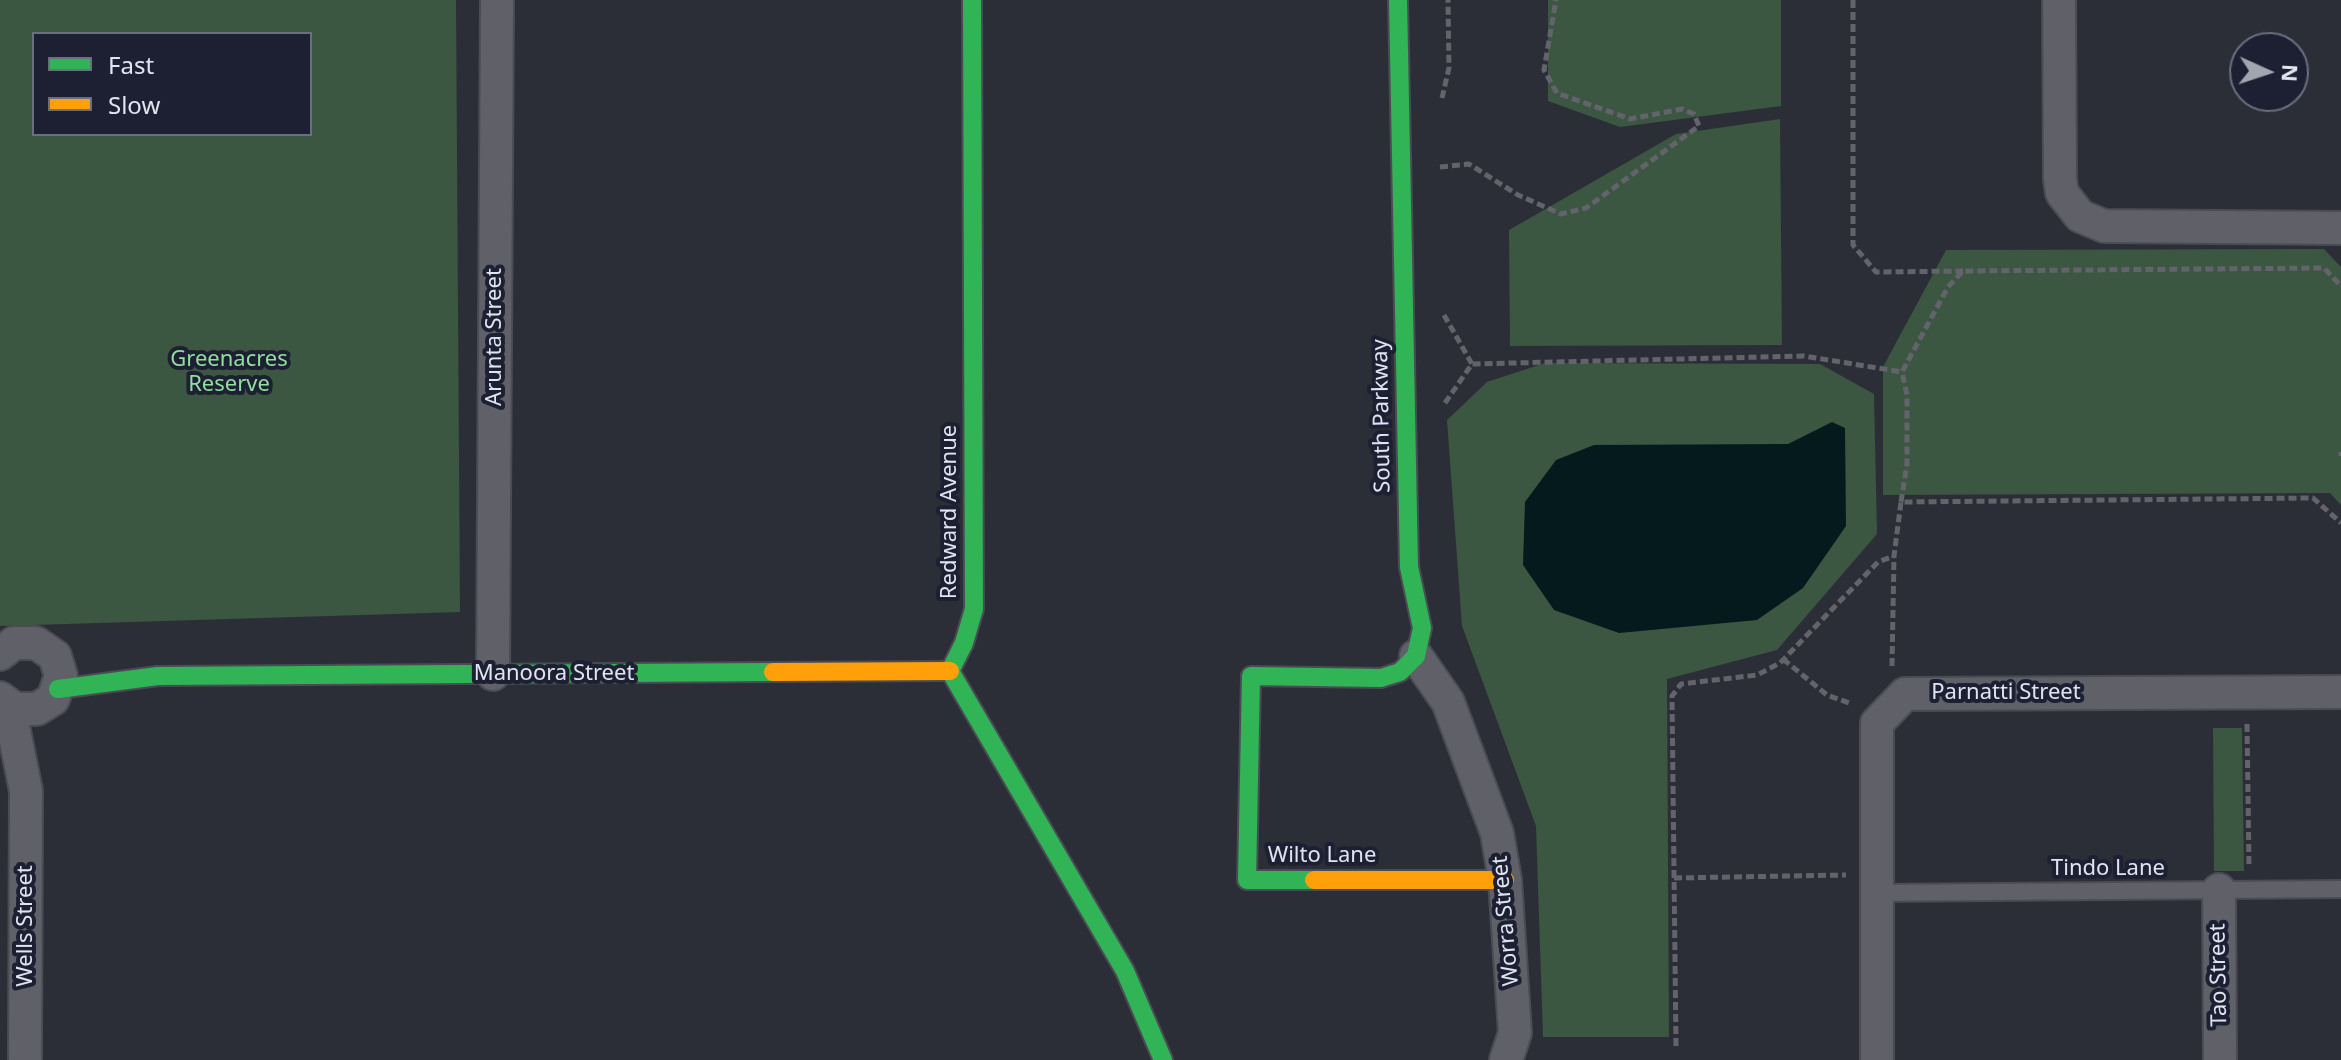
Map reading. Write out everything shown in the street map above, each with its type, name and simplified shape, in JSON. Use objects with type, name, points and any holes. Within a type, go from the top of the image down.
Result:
[{"type":"street","name":"Arunta Street","points":[[493,674],[497,0]]},
{"type":"street","name":"Redward Avenue","points":[[950,671],[964,643],[974,609],[972,0]]},
{"type":"street","name":"South Parkway","points":[[1398,0],[1409,567],[1422,628],[1416,656]]},
{"type":"street","points":[[2059,0],[2060,179],[2062,193],[2080,216],[2104,226],[2341,228]]},
{"type":"street","points":[[0,654],[14,643],[29,641],[44,646],[54,686]]},
{"type":"street","name":"Wilto Lane","points":[[1416,656],[1400,672],[1381,678],[1251,676],[1247,880],[1505,880]]},
{"type":"street","name":"Worra Street","points":[[1416,656],[1448,702],[1497,833],[1505,880],[1515,1033],[1506,1060]]},
{"type":"street","name":"Manoora Street","points":[[5,702],[30,711],[54,686],[158,676],[950,671]]},
{"type":"street","points":[[950,671],[983,733],[1050,838],[1125,971],[1163,1060]]},
{"type":"street","name":"Wells Street","points":[[26,791],[54,686]]},
{"type":"street","name":"Parnatti Street","points":[[1877,1060],[1877,723],[1905,694],[2341,692]]},
{"type":"street","name":"Wells Street","points":[[5,702],[26,791],[25,1060]]},
{"type":"street","name":"Tao Street","points":[[2220,1060],[2234,890]]},
{"type":"lane","name":"Tindo Lane","points":[[1875,884],[2341,889]]},
{"type":"path","points":[[1439,108],[1449,68],[1448,0]]},
{"type":"path","points":[[1440,167],[1469,164],[1518,195],[1561,214],[1586,208],[1699,126],[1694,114],[1682,109],[1630,119],[1557,93],[1544,70],[1556,0]]},
{"type":"path","points":[[1853,0],[1853,245],[1876,272],[2324,268],[2341,286]]},
{"type":"path","points":[[1439,152],[1441,181]]},
{"type":"path","points":[[1892,673],[1894,556],[1907,464],[1907,395],[1902,372],[1948,287],[1963,271]]},
{"type":"path","points":[[1443,312],[1472,364]]},
{"type":"path","points":[[1472,364],[1804,356],[1902,372]]},
{"type":"path","points":[[1406,418],[1434,418],[1472,364]]},
{"type":"path","points":[[1901,502],[2313,498],[2341,523]]},
{"type":"path","points":[[1676,1046],[1672,696],[1681,684],[1757,675],[1783,659],[1878,562],[1894,556]]},
{"type":"path","points":[[1783,659],[1827,695],[1849,703]]},
{"type":"path","points":[[2234,890],[2247,723]]},
{"type":"path","points":[[1674,878],[1875,884]]},
{"type":"green space","name":"Greenacres Reserve","points":[[0,0],[456,0],[460,612],[0,626]]},
{"type":"green space","points":[[1548,0],[1781,0],[1781,106],[1620,127],[1548,101]]},
{"type":"green space","points":[[1780,119],[1782,345],[1510,346],[1509,230],[1676,134]]},
{"type":"green space","points":[[2324,249],[2341,267],[2341,505],[2330,493],[1883,495],[1883,367],[1946,250]]},
{"type":"green space","points":[[1545,363],[1820,364],[1874,394],[1877,534],[1777,650],[1667,679],[1669,1037],[1543,1037],[1536,826],[1462,626],[1447,420],[1487,382]]},
{"type":"green space","points":[[2213,728],[2242,728],[2244,871],[2214,871]]},
{"type":"shaded area","points":[[1832,422],[1845,428],[1846,526],[1803,588],[1757,620],[1619,633],[1554,610],[1523,565],[1525,502],[1556,460],[1594,445],[1788,444]]},
{"type":"traffic: fast","points":[[972,0],[974,609],[964,643],[950,671],[1125,971],[1163,1060]]},
{"type":"traffic: fast","points":[[1314,880],[1247,880],[1251,676],[1381,678],[1400,672],[1416,656],[1422,628],[1409,567],[1398,0]]},
{"type":"traffic: fast","points":[[58,689],[158,676],[773,672]]},
{"type":"traffic: slow","points":[[773,672],[950,671]]},
{"type":"traffic: slow","points":[[1314,880],[1505,880]]}]
